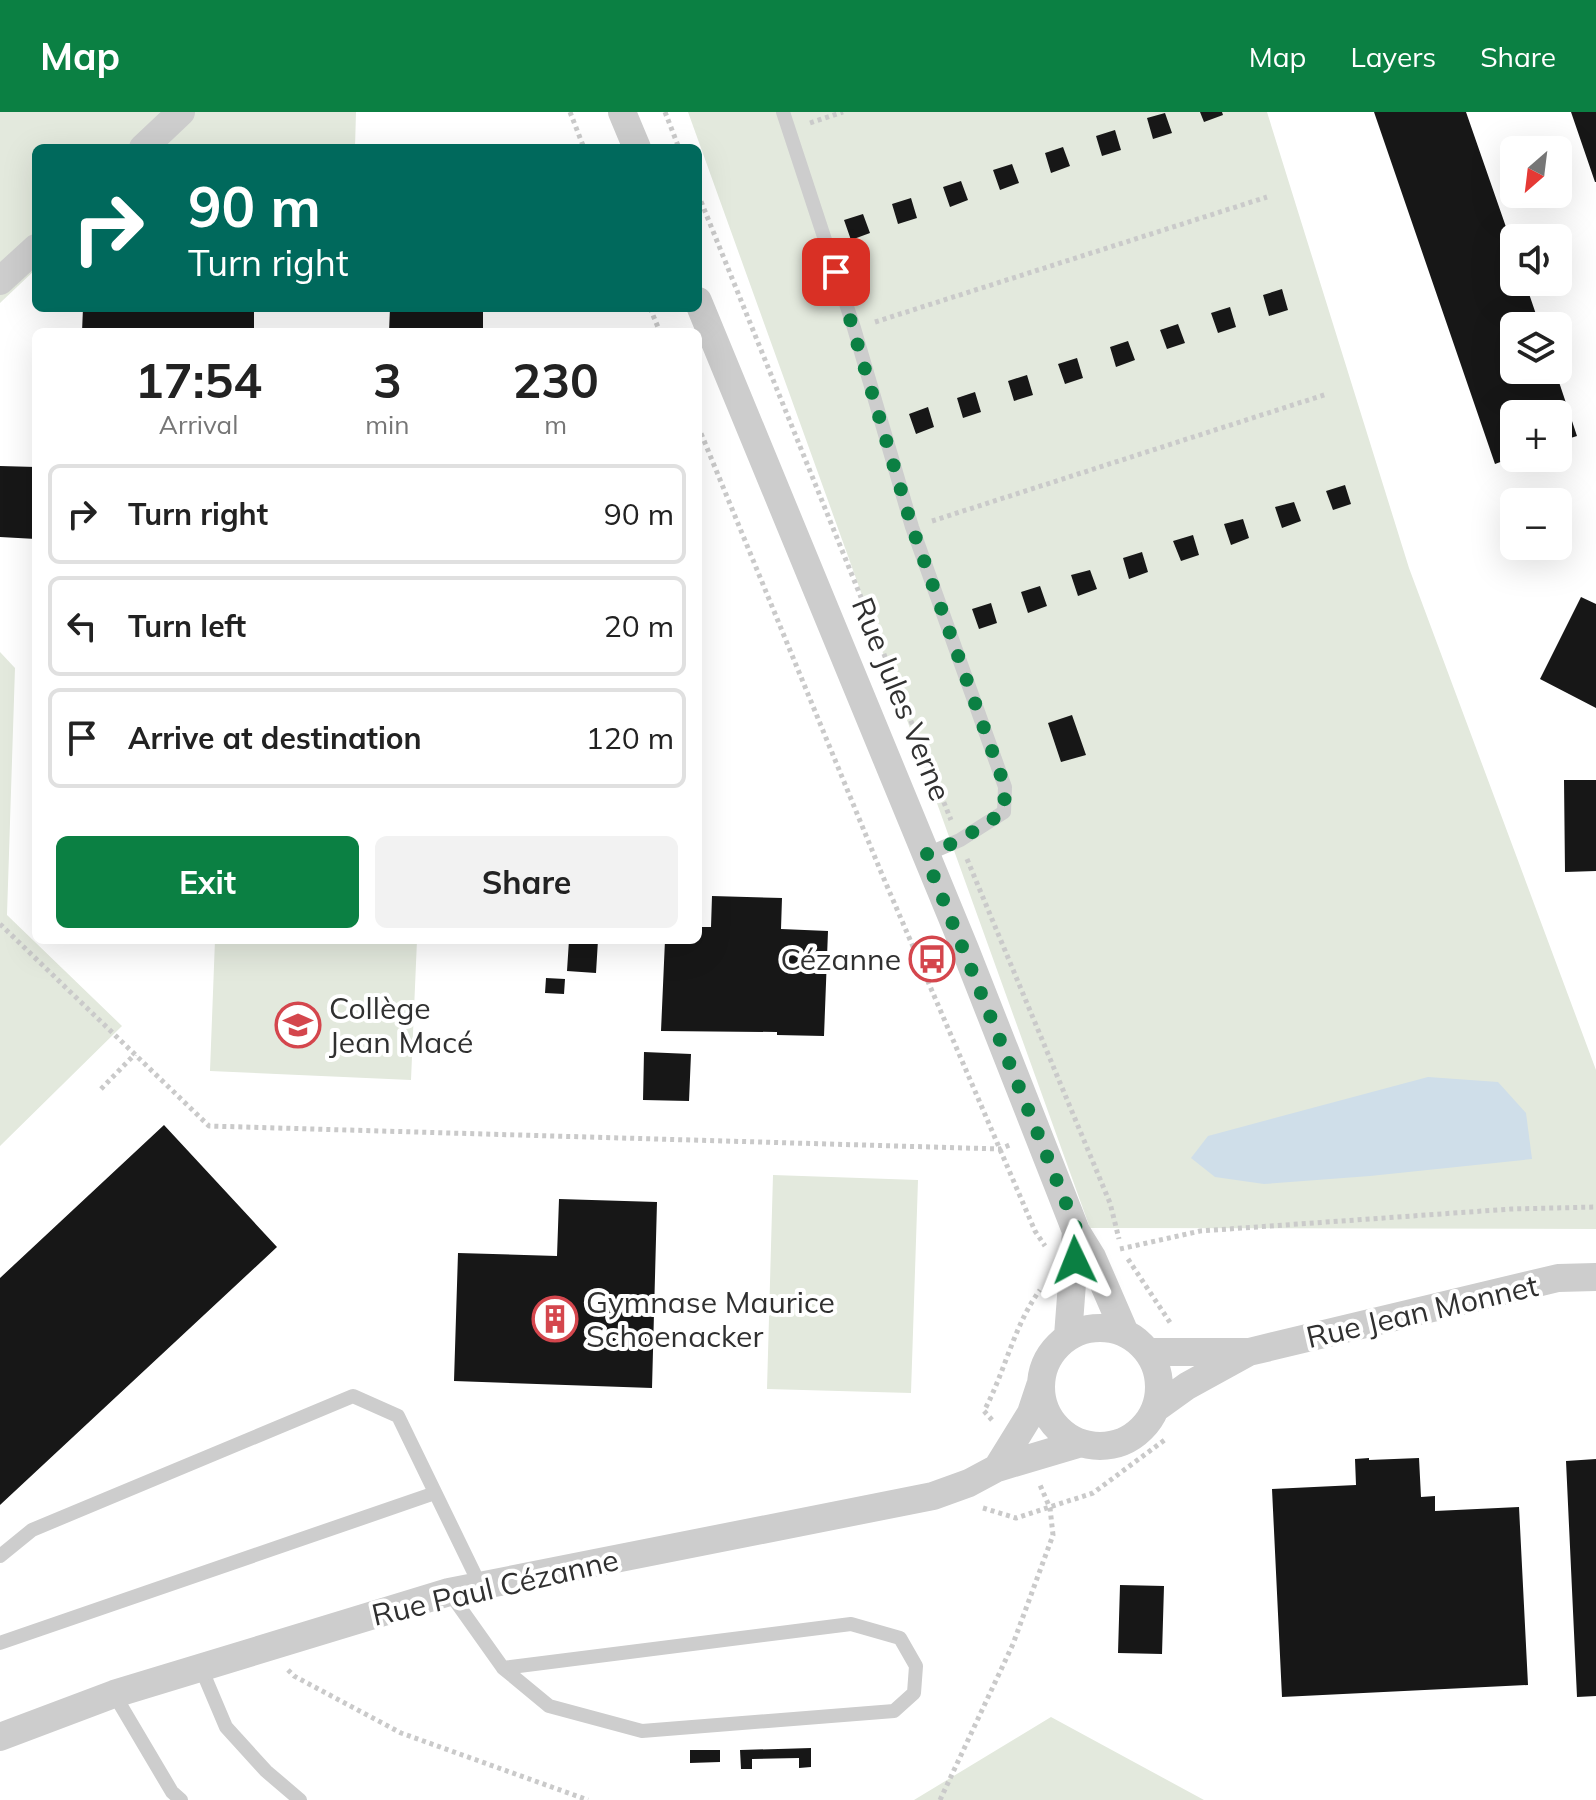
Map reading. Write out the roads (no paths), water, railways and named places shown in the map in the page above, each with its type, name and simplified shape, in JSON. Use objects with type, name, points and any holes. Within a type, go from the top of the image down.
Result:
[{"type":"street","points":[[147,144],[181,112]]},
{"type":"street","points":[[622,112],[635,144]]},
{"type":"street","points":[[0,281],[32,252]]},
{"type":"street","name":"Rue Jules Verne","points":[[702,311],[1076,1231],[1092,1257],[1125,1333]]},
{"type":"street","name":"Rue Jules Verne","points":[[1068,1336],[1076,1231]]},
{"type":"street","name":"Rue Jean Monnet","points":[[1148,1352],[1249,1352],[1558,1278],[1596,1277]]},
{"type":"street","points":[[997,1468],[1031,1413],[1048,1357],[1068,1336],[1096,1327],[1125,1333],[1148,1352],[1159,1379],[1159,1394],[1155,1409],[1138,1433],[1111,1445],[1081,1443],[1067,1437],[1047,1415],[1040,1386]]},
{"type":"street","name":"Rue Jean Monnet","points":[[1155,1409],[1187,1386],[1249,1352]]},
{"type":"street","name":"Rue Paul Cézanne","points":[[0,1737],[114,1694],[449,1592],[933,1496],[969,1483],[997,1468],[1081,1443]]},
{"type":"lane","points":[[783,112],[854,328],[912,527],[1005,787],[1004,812],[960,840],[925,855]]},
{"type":"lane","points":[[0,1556],[32,1530],[353,1396],[398,1416],[480,1585]]},
{"type":"lane","points":[[0,1643],[435,1493]]},
{"type":"lane","points":[[449,1592],[503,1668],[549,1706],[642,1731],[894,1711],[914,1693],[916,1666],[900,1638],[851,1624],[503,1668]]},
{"type":"lane","points":[[201,1668],[226,1727],[266,1771],[300,1800]]},
{"type":"lane","points":[[114,1694],[172,1792],[181,1800]]},
{"type":"place","name":"Cézanne","points":[[932,959]]},
{"type":"place","name":"Collège Jean Macé","points":[[298,1025]]},
{"type":"place","name":"Gymnase Maurice Schoenacker","points":[[555,1319]]}]
